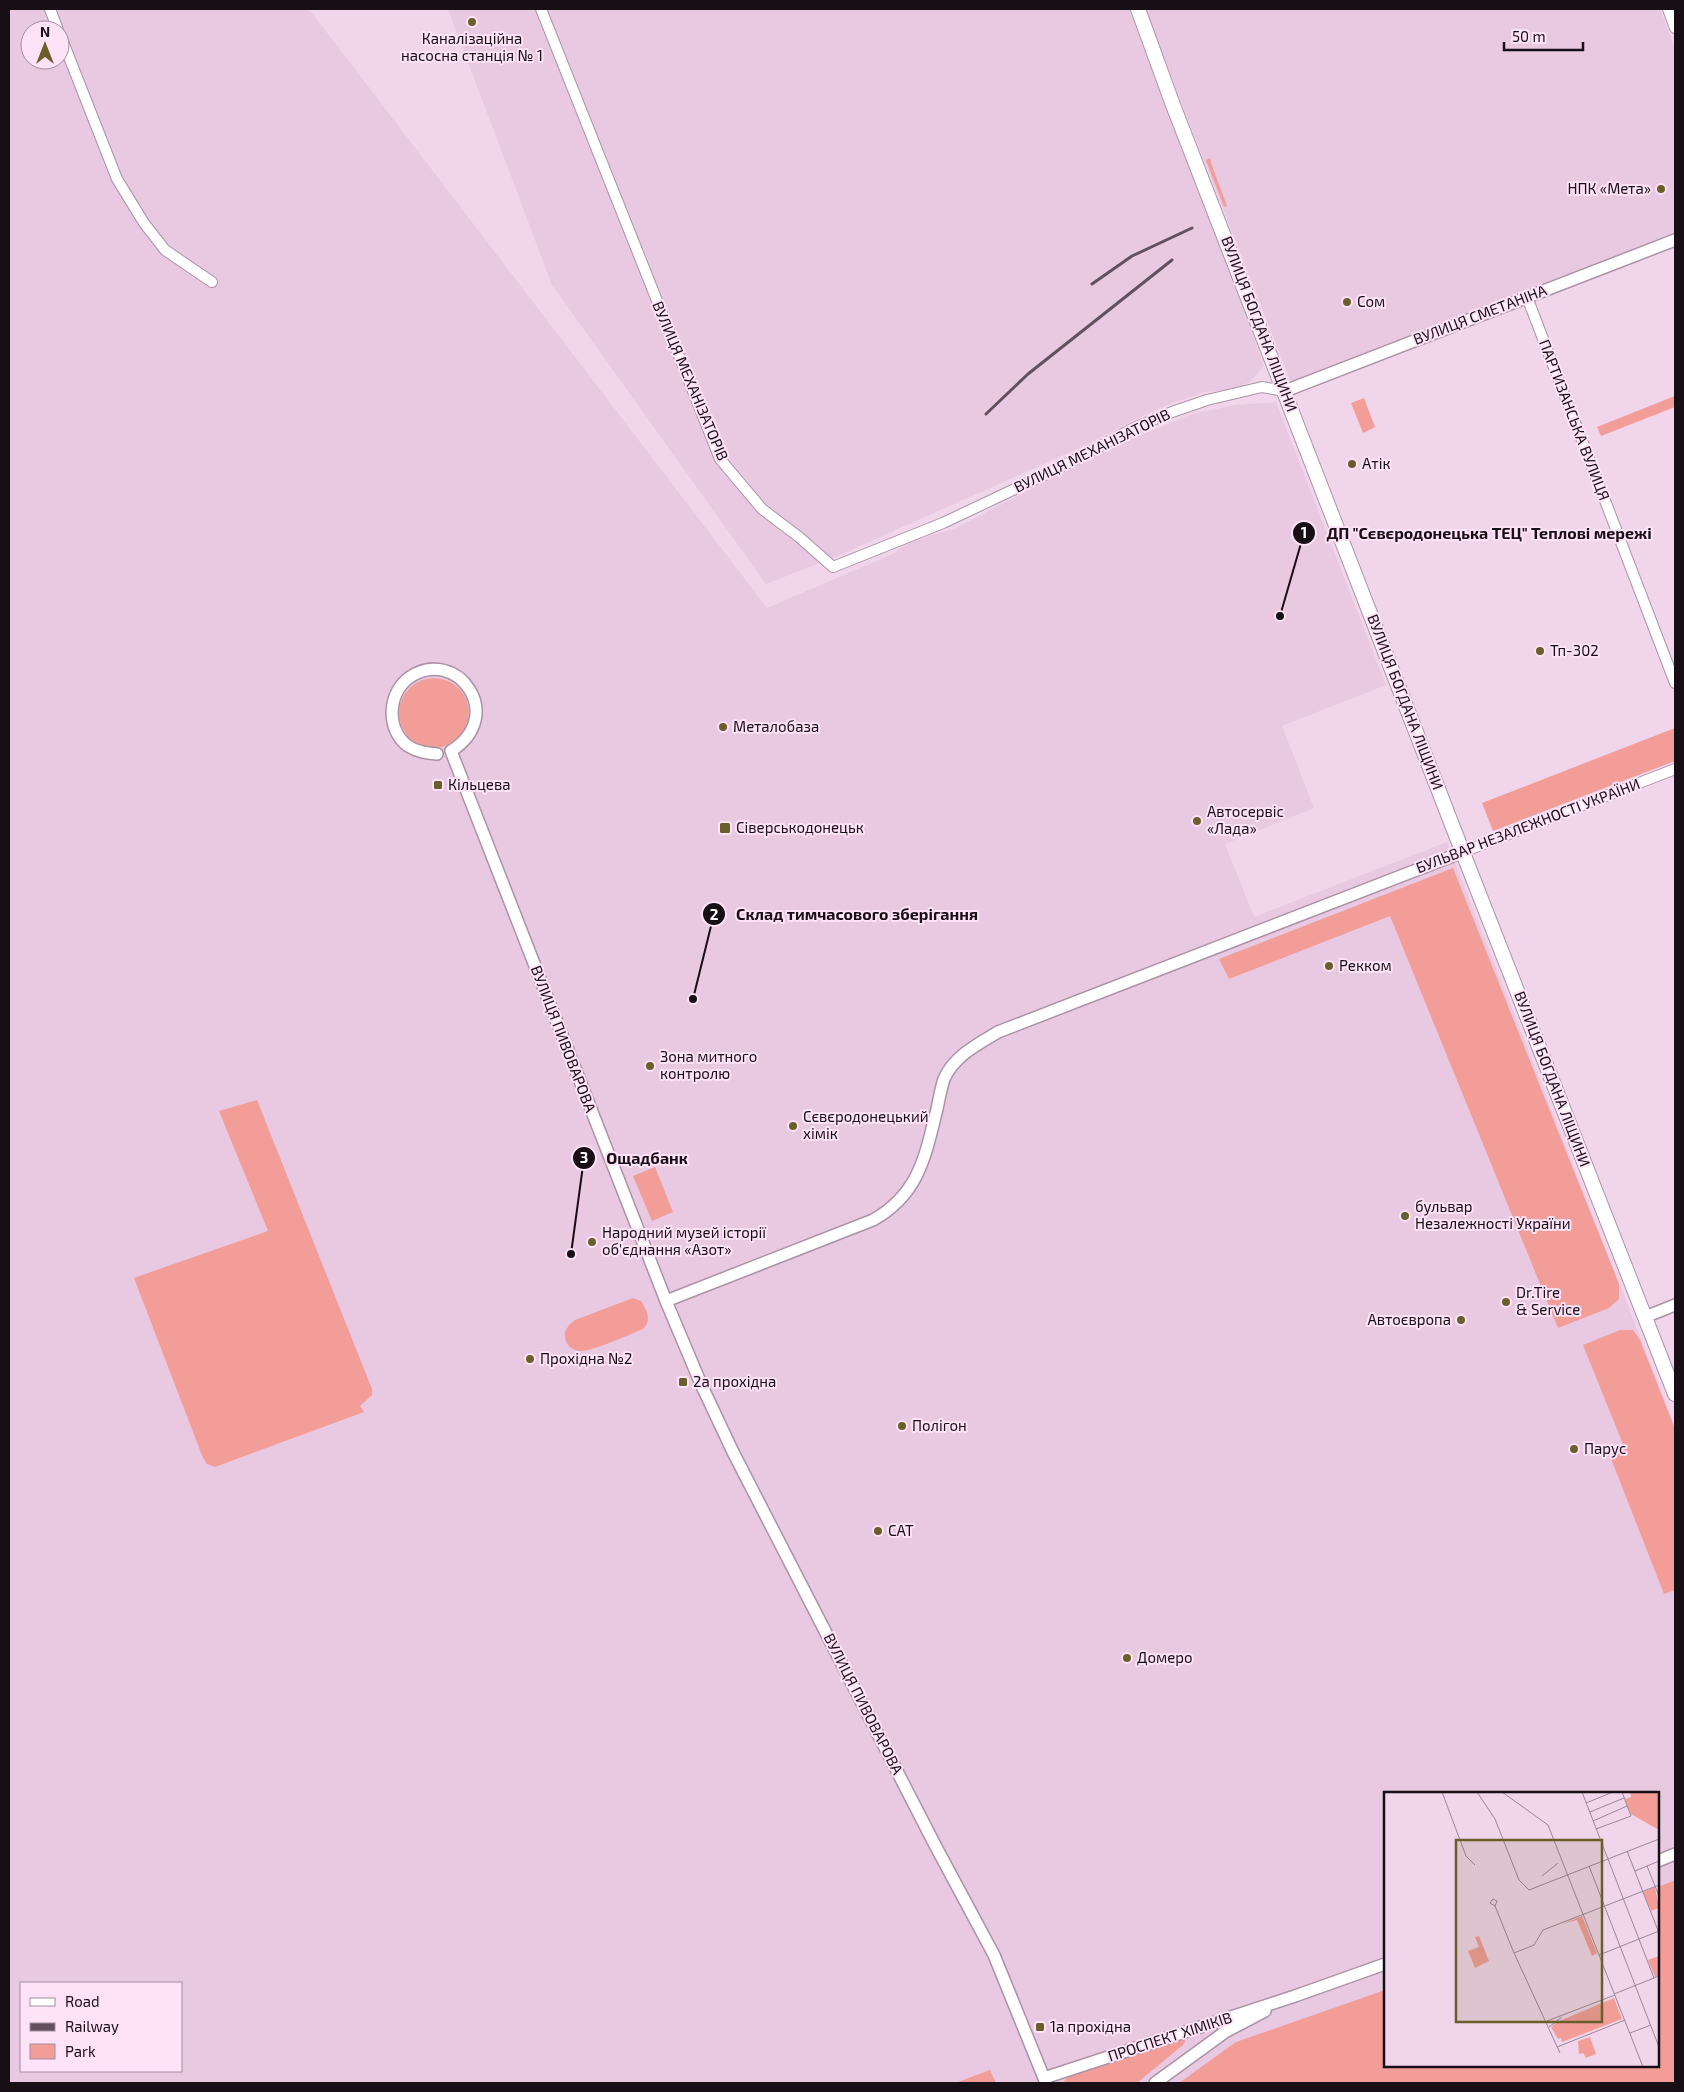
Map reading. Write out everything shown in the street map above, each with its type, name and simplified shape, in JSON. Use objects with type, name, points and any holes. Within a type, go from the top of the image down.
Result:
[{"type":"main road","name":"ВУЛИЦЯ БОГДАНА ЛІЩИНИ","points":[[1138,9],[1173,105],[1675,1394]]},
{"type":"street","name":"ВУЛИЦЯ МЕХАНІЗАТОРІВ","points":[[541,9],[720,459],[762,509],[799,536],[833,567],[943,523],[1055,470],[1136,426],[1207,400],[1262,387],[1285,391]]},
{"type":"street","points":[[1668,9],[1675,28]]},
{"type":"street","points":[[70,60],[116,179],[144,223],[165,250],[212,282]]},
{"type":"street","name":"ВУЛИЦЯ СМЕТАНІНА","points":[[1285,391],[1675,240]]},
{"type":"street","name":"ПАРТИЗАНСЬКА ВУЛИЦЯ","points":[[1527,297],[1675,683]]},
{"type":"street","points":[[438,670],[457,677],[465,684],[475,703],[476,714],[472,730],[461,744],[451,751],[437,754],[419,752],[407,745],[398,736],[392,719],[392,704],[400,686],[410,677],[423,671],[438,670]]},
{"type":"street","name":"ВУЛИЦЯ ПИВОВАРОВА","points":[[451,751],[666,1301],[701,1384],[733,1452],[935,1845],[994,1954],[1045,2081]]},
{"type":"street","name":"БУЛЬВАР НЕЗАЛЕЖНОСТІ УКРАЇНИ","points":[[666,1301],[873,1220],[890,1210],[906,1195],[917,1176],[930,1139],[945,1078],[963,1054],[998,1032],[1675,769]]},
{"type":"street","points":[[1645,1317],[1675,1305]]},
{"type":"street","points":[[1659,1861],[1675,1854]]},
{"type":"street","name":"ПРОСПЕКТ ХІМІКІВ","points":[[1045,2081],[1384,1964]]},
{"type":"street","name":"ПРОСПЕКТ ХІМІКІВ","points":[[1155,2083],[1225,2032],[1296,1996]]},
{"type":"shaded area","points":[[9,9],[309,9],[767,608],[895,553],[903,546],[914,541],[956,528],[1112,447],[1192,414],[1235,405],[1276,402],[1386,685],[1282,726],[1314,808],[1225,844],[1254,917],[1447,842],[1675,1426],[1675,2083],[9,2083]]},
{"type":"shaded area","points":[[448,9],[1129,9],[1225,254],[1264,366],[1250,382],[1235,389],[1205,392],[1170,404],[1142,416],[1084,446],[835,557],[766,584],[552,285]]},
{"type":"shaded area","points":[[1145,9],[1660,9],[1675,48],[1675,235],[1292,385]]},
{"type":"green space","points":[[1210,158],[1227,206],[1224,207],[1206,160]]},
{"type":"green space","points":[[1675,396],[1675,407],[1601,436],[1597,427]]},
{"type":"green space","points":[[1364,398],[1375,427],[1363,433],[1351,403]]},
{"type":"green space","points":[[434,678],[453,684],[463,694],[469,713],[463,732],[453,742],[434,748],[415,742],[405,732],[399,713],[405,694],[415,684]]},
{"type":"green space","points":[[1675,728],[1675,761],[1493,831],[1482,803]]},
{"type":"green space","points":[[1453,868],[1619,1284],[1619,1299],[1609,1308],[1558,1328],[1390,916],[1229,979],[1219,959]]},
{"type":"green space","points":[[257,1100],[372,1389],[372,1395],[360,1406],[364,1412],[215,1467],[207,1464],[203,1458],[134,1278],[268,1231],[219,1111]]},
{"type":"green space","points":[[655,1167],[673,1212],[652,1221],[633,1176]]},
{"type":"green space","points":[[633,1298],[641,1301],[647,1312],[648,1319],[643,1329],[585,1351],[573,1349],[568,1345],[565,1339],[565,1332],[575,1320]]},
{"type":"green space","points":[[1620,1330],[1633,1330],[1640,1340],[1675,1429],[1675,1590],[1664,1594],[1610,1456],[1625,1449],[1583,1345]]},
{"type":"green space","points":[[1675,1880],[1675,2083],[1179,2083],[1236,2042],[1384,1990],[1384,2067],[1659,2067],[1659,1887]]},
{"type":"green space","points":[[1185,2038],[1183,2045],[1137,2083],[1062,2083],[1069,2076]]},
{"type":"green space","points":[[990,2070],[996,2083],[955,2083]]},
{"type":"railway","points":[[1092,284],[1132,256],[1192,228]]},
{"type":"railway","points":[[986,414],[1028,374],[1172,260]]},
{"type":"place","name":"Каналізаційна насосна станція № 1","points":[[472,22]]},
{"type":"place","name":"НПК «Мета»","points":[[1661,189]]},
{"type":"place","name":"Сом","points":[[1347,302]]},
{"type":"place","name":"Атік","points":[[1352,464]]},
{"type":"place","name":"ДП \"Сєвєродонецька ТЕЦ\" Теплові мережі","points":[[1280,616]]},
{"type":"place","name":"Тп-302","points":[[1540,651]]},
{"type":"place","name":"Металобаза","points":[[723,727]]},
{"type":"place","name":"Кільцева","points":[[438,785]]},
{"type":"place","name":"Автосервіс «Лада»","points":[[1197,821]]},
{"type":"place","name":"Сіверськодонецьк","points":[[725,828]]},
{"type":"place","name":"Рекком","points":[[1329,966]]},
{"type":"place","name":"Склад тимчасового зберігання","points":[[693,999]]},
{"type":"place","name":"Зона митного контролю","points":[[650,1066]]},
{"type":"place","name":"Сєвєродонецький хімік","points":[[793,1126]]},
{"type":"place","name":"бульвар Незалежності України","points":[[1405,1216]]},
{"type":"place","name":"Народний музей історії об'єднання «Азот»","points":[[592,1242]]},
{"type":"place","name":"Ощадбанк","points":[[571,1254]]},
{"type":"place","name":"Dr.Tire & Service","points":[[1506,1302]]},
{"type":"place","name":"Автоєвропа","points":[[1461,1320]]},
{"type":"place","name":"Прохідна №2","points":[[530,1359]]},
{"type":"place","name":"2а прохідна","points":[[683,1382]]},
{"type":"place","name":"Полігон","points":[[902,1426]]},
{"type":"place","name":"Парус","points":[[1574,1449]]},
{"type":"place","name":"CAT","points":[[878,1531]]},
{"type":"place","name":"Домеро","points":[[1127,1658]]},
{"type":"place","name":"1а прохідна","points":[[1040,2027]]}]
